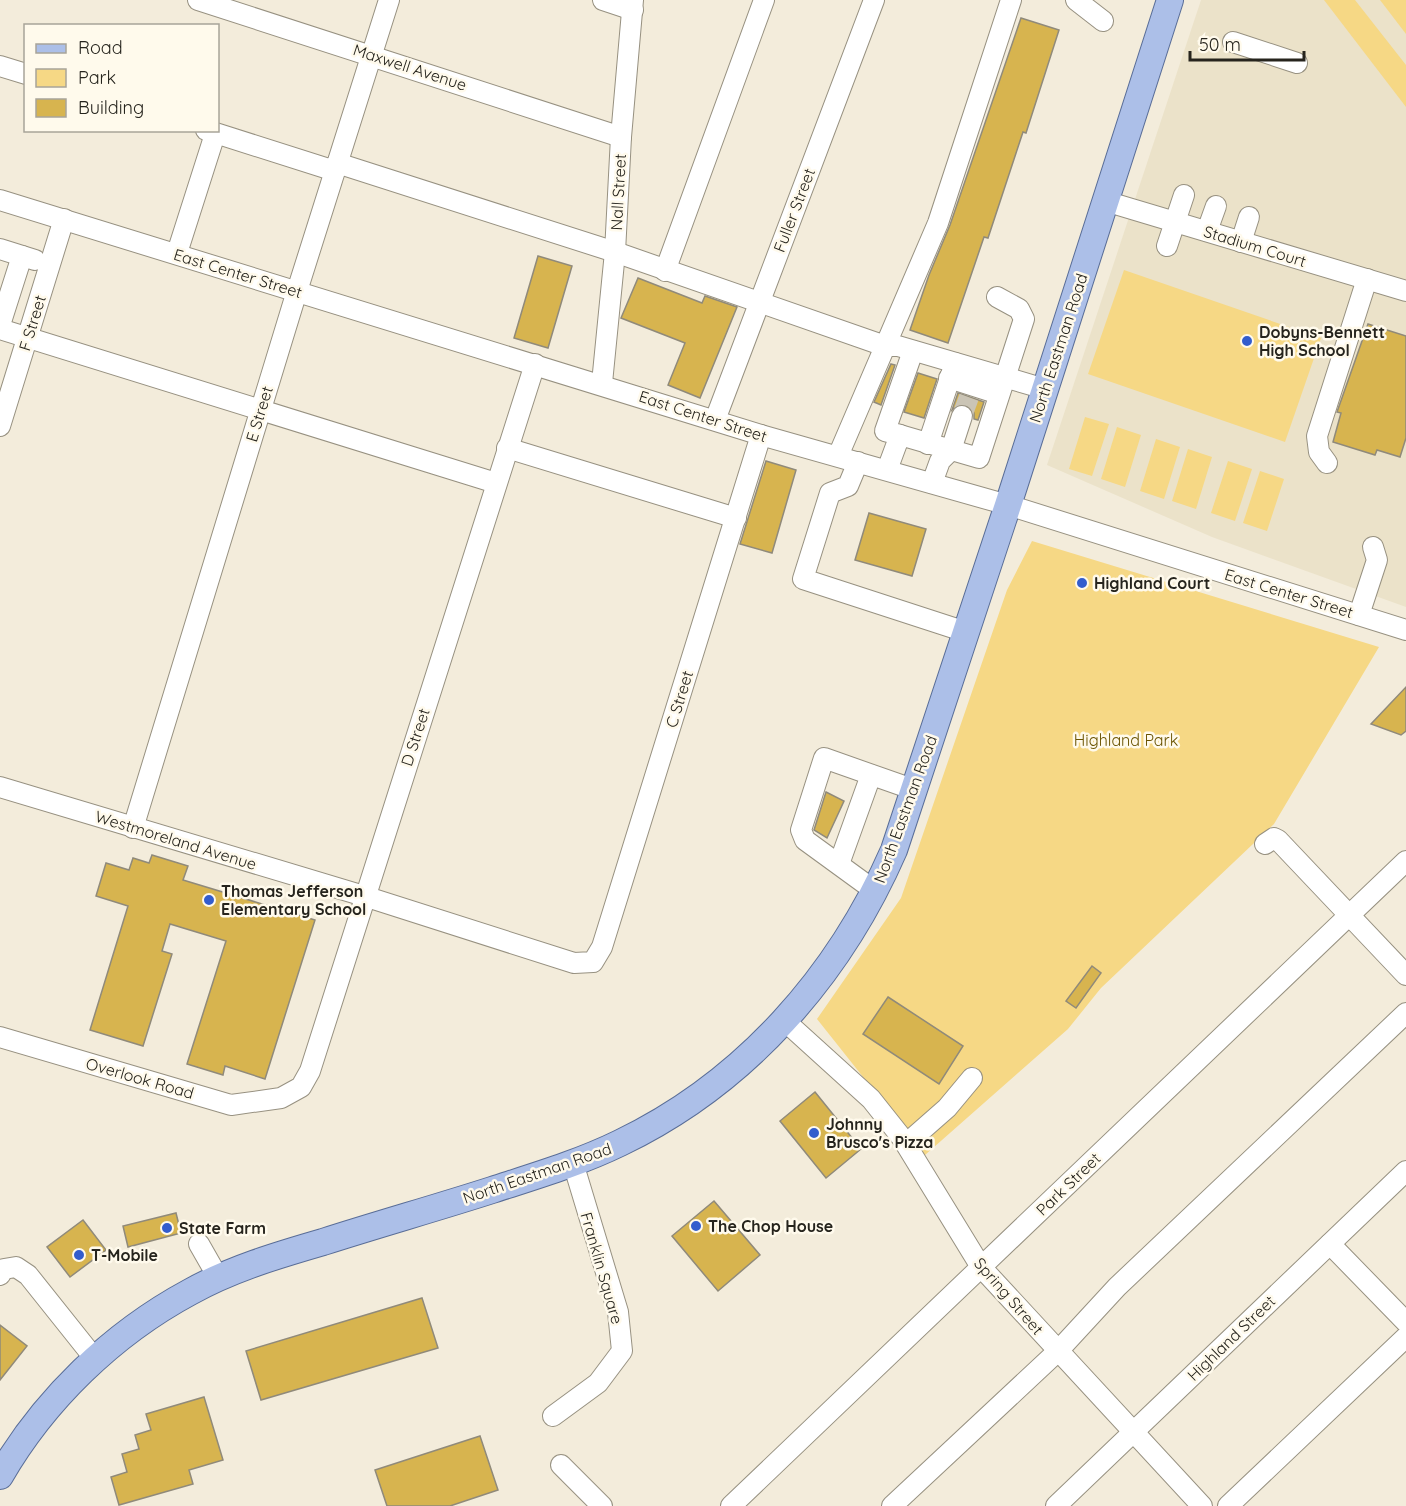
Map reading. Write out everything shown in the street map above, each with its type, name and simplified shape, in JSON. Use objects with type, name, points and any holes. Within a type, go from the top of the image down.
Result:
[{"type":"main road","name":"North Eastman Road","points":[[4,1462],[54,1401],[95,1359],[153,1315],[191,1291],[280,1255],[573,1163],[621,1143],[690,1103],[741,1062],[785,1021],[828,968],[875,891],[915,790],[1170,0]]},
{"type":"street","name":"Maxwell Avenue","points":[[198,0],[621,137]]},
{"type":"street","name":"E Street","points":[[133,828],[297,291],[389,0]]},
{"type":"street","points":[[603,0],[633,5]]},
{"type":"street","points":[[665,271],[764,0]]},
{"type":"street","name":"Fuller Street","points":[[715,420],[874,0]]},
{"type":"street","points":[[838,456],[938,223],[1011,0]]},
{"type":"street","points":[[1076,0],[1103,21]]},
{"type":"street","name":"Nall Street","points":[[602,384],[615,252],[621,137],[633,5]]},
{"type":"street","points":[[1233,42],[1297,63]]},
{"type":"street","points":[[0,66],[24,73]]},
{"type":"street","points":[[177,254],[211,132],[336,167],[615,252],[885,346],[913,351],[987,389],[1045,389]]},
{"type":"street","points":[[1167,246],[1184,195]]},
{"type":"street","name":"Stadium Court","points":[[1105,201],[1406,291]]},
{"type":"street","name":"East Center Street","points":[[1,202],[64,219],[761,435],[1008,505],[1406,630]]},
{"type":"street","points":[[1207,231],[1216,206]]},
{"type":"street","points":[[1241,242],[1249,217]]},
{"type":"street","name":"F Street","points":[[0,426],[64,219]]},
{"type":"street","points":[[0,249],[50,265]]},
{"type":"street","points":[[0,324],[22,256]]},
{"type":"street","points":[[1327,463],[1319,452],[1317,436],[1350,305],[1367,279]]},
{"type":"street","points":[[913,351],[885,431],[979,459],[987,389],[1024,319],[1018,309],[997,297]]},
{"type":"street","points":[[0,329],[496,483]]},
{"type":"street","name":"D Street","points":[[281,1098],[301,1087],[310,1071],[535,364]]},
{"type":"street","points":[[952,371],[987,389]]},
{"type":"street","points":[[928,444],[952,371]]},
{"type":"street","points":[[960,453],[962,416]]},
{"type":"street","name":"C Street","points":[[593,962],[602,947],[761,435]]},
{"type":"street","points":[[887,470],[900,435]]},
{"type":"street","points":[[507,448],[735,518]]},
{"type":"street","points":[[932,483],[940,461],[960,453]]},
{"type":"street","points":[[858,462],[848,486],[830,493],[803,579],[966,632]]},
{"type":"street","points":[[1359,615],[1377,560],[1373,547]]},
{"type":"street","points":[[875,891],[805,840],[801,830],[824,758],[915,790]]},
{"type":"street","points":[[839,864],[871,775]]},
{"type":"street","name":"Westmoreland Avenue","points":[[0,787],[364,896],[574,963],[593,962]]},
{"type":"street","points":[[1265,843],[1274,838],[1278,840],[1406,975]]},
{"type":"street","name":"Park Street","points":[[730,1506],[1406,861]]},
{"type":"street","points":[[892,1506],[1058,1351],[1117,1287],[1406,1013]]},
{"type":"street","name":"Spring Street","points":[[785,1021],[872,1099],[906,1144],[981,1267],[1202,1506]]},
{"type":"street","name":"Overlook Road","points":[[0,1037],[231,1105],[281,1098]]},
{"type":"street","points":[[906,1144],[947,1108],[972,1078]]},
{"type":"street","name":"Franklin Square","points":[[553,1416],[598,1383],[622,1351],[618,1312],[573,1163]]},
{"type":"street","name":"Highland Street","points":[[1056,1506],[1406,1171]]},
{"type":"street","points":[[199,1244],[219,1279]]},
{"type":"street","points":[[1330,1244],[1406,1322]]},
{"type":"street","points":[[0,1275],[4,1269],[16,1267],[28,1275],[95,1359]]},
{"type":"street","points":[[1228,1506],[1406,1337]]},
{"type":"street","points":[[561,1465],[602,1506]]},
{"type":"shaded area","name":"Dobyns-Bennett High School","points":[[1201,0],[1406,0],[1406,607],[1212,537],[1047,465]]},
{"type":"green space","points":[[1324,0],[1355,0],[1406,65],[1406,107]]},
{"type":"green space","points":[[1380,0],[1406,0],[1406,34]]},
{"type":"green space","points":[[1124,270],[1321,338],[1285,442],[1088,374]]},
{"type":"green space","points":[[1085,417],[1109,424],[1092,476],[1069,469]]},
{"type":"green space","points":[[1117,427],[1141,435],[1125,487],[1101,479]]},
{"type":"green space","points":[[1156,439],[1180,447],[1164,499],[1140,491]]},
{"type":"green space","points":[[1188,449],[1212,457],[1196,509],[1172,501]]},
{"type":"green space","points":[[1228,461],[1252,469],[1235,521],[1211,513]]},
{"type":"green space","points":[[1260,471],[1284,479],[1267,531],[1243,523]]},
{"type":"green space","name":"Highland Park","points":[[1032,541],[1379,647],[1274,824],[1101,988],[1068,1029],[925,1155],[817,1019],[901,898],[1007,590]]},
{"type":"building","points":[[1021,18],[1059,30],[1026,133],[1023,132],[988,238],[984,237],[948,343],[910,330],[929,275],[950,225]]},
{"type":"building","points":[[538,256],[572,266],[548,348],[514,338]]},
{"type":"building","points":[[638,278],[702,303],[705,296],[737,307],[700,398],[668,385],[685,343],[621,318]]},
{"type":"building","points":[[1368,324],[1406,336],[1406,438],[1400,457],[1377,450],[1375,455],[1333,442],[1341,413],[1337,412]]},
{"type":"building","points":[[891,364],[895,365],[881,405],[874,402]]},
{"type":"building","points":[[918,373],[937,379],[924,418],[904,412]]},
{"type":"building","points":[[958,393],[984,402],[978,420],[974,419],[974,413],[966,405],[959,404],[952,410]]},
{"type":"building","points":[[766,461],[796,470],[772,553],[740,544]]},
{"type":"building","points":[[869,513],[926,529],[912,576],[855,560]]},
{"type":"building","points":[[1406,687],[1406,731],[1401,735],[1371,724]]},
{"type":"building","points":[[826,792],[844,801],[827,838],[814,830]]},
{"type":"building","points":[[152,855],[188,866],[183,880],[315,920],[265,1079],[225,1066],[223,1075],[187,1064],[226,941],[170,924],[162,951],[172,954],[143,1046],[90,1030],[128,906],[96,896],[106,863],[129,870],[133,858],[149,863]]},
{"type":"building","points":[[1092,966],[1101,973],[1076,1008],[1066,1001]]},
{"type":"building","points":[[888,997],[963,1046],[939,1084],[863,1034]]},
{"type":"building","points":[[815,1092],[861,1149],[826,1178],[780,1121]]},
{"type":"building","points":[[714,1201],[760,1255],[718,1291],[672,1236]]},
{"type":"building","points":[[176,1213],[181,1233],[128,1247],[123,1226]]},
{"type":"building","points":[[83,1220],[106,1250],[70,1277],[47,1247]]},
{"type":"building","points":[[422,1298],[438,1348],[261,1400],[246,1351]]},
{"type":"building","points":[[0,1325],[27,1346],[0,1380]]},
{"type":"building","points":[[204,1397],[223,1460],[189,1470],[193,1484],[119,1505],[111,1477],[127,1472],[122,1454],[139,1449],[135,1435],[151,1430],[146,1414]]},
{"type":"building","points":[[480,1436],[498,1490],[450,1506],[387,1506],[375,1470]]},
{"type":"tunnel","points":[[962,416],[969,397]]},
{"type":"place","name":"Dobyns-Bennett High School","points":[[1247,341]]},
{"type":"place","name":"Highland Court","points":[[1082,583]]},
{"type":"place","name":"Thomas Jefferson Elementary School","points":[[209,900]]},
{"type":"place","name":"Johnny Brusco's Pizza","points":[[814,1133]]},
{"type":"place","name":"The Chop House","points":[[696,1226]]},
{"type":"place","name":"State Farm","points":[[167,1228]]},
{"type":"place","name":"T-Mobile","points":[[79,1255]]}]
